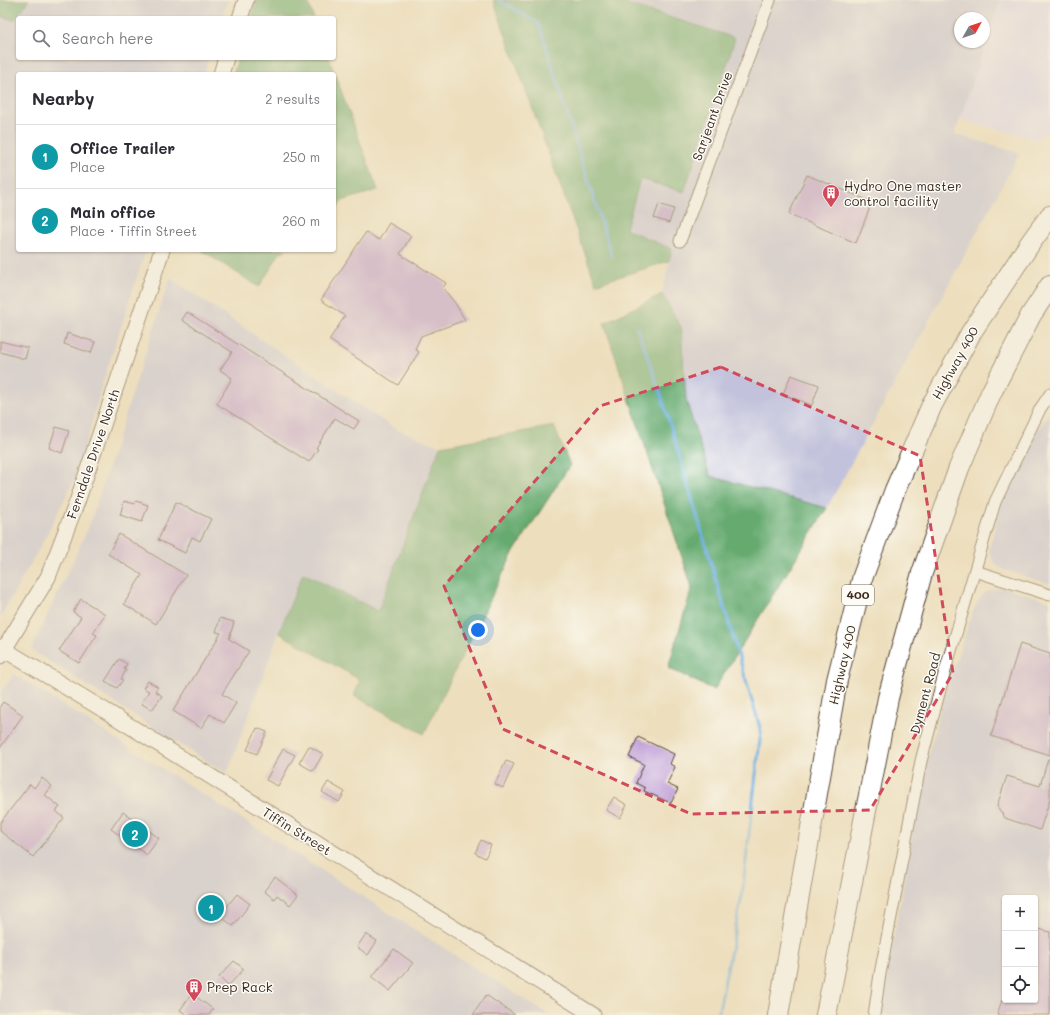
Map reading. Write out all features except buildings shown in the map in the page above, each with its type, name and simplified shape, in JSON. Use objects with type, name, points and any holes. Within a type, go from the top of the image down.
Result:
[{"type":"highway","name":"Highway 400","points":[[778,1015],[837,680],[863,576],[895,490],[932,405],[972,331],[1050,216]]},
{"type":"highway","points":[[826,1015],[888,698],[922,573],[959,468],[991,393],[1031,315],[1050,286]]},
{"type":"street","points":[[241,16],[246,0]]},
{"type":"street","name":"Sarjeant Drive","points":[[680,241],[770,0]]},
{"type":"street","points":[[222,72],[225,60]]},
{"type":"street","name":"Ferndale Drive North","points":[[1,651],[45,583],[51,570],[77,502],[161,252]]},
{"type":"street","name":"Dyment Road","points":[[874,1015],[880,974],[921,761],[945,671],[995,502],[1040,409],[1050,394]]},
{"type":"street","points":[[975,571],[1050,595]]},
{"type":"street","name":"Tiffin Street","points":[[1,651],[108,713],[593,1015]]},
{"type":"highlighted area","points":[[721,367],[920,456],[953,673],[870,810],[691,814],[503,729],[444,586],[600,406]]},
{"type":"shaded area","points":[[0,0],[228,0],[223,16],[16,16],[16,60],[208,60],[205,72],[16,72],[16,252],[145,252],[102,385],[78,473],[41,545],[0,618]]},
{"type":"shaded area","points":[[616,0],[1000,0],[990,30],[990,12],[954,12],[954,48],[984,48],[955,134],[1020,153],[827,508],[710,477],[686,400],[681,327],[662,294],[672,249],[626,229],[640,179],[684,191],[735,38]]},
{"type":"shaded area","points":[[1000,0],[1050,0],[1050,127],[1037,140],[960,119],[984,48],[990,48],[990,30]]},
{"type":"shaded area","points":[[170,278],[394,428],[440,446],[378,612],[303,573],[279,633],[227,774],[31,650],[89,526]]},
{"type":"shaded area","points":[[1050,411],[1050,584],[1004,570],[996,565],[991,557],[989,549],[1002,502],[1037,431]]},
{"type":"shaded area","points":[[1007,588],[1050,601],[1050,1015],[880,1015],[921,785],[943,698],[973,611],[984,594],[990,590]]},
{"type":"shaded area","points":[[14,674],[549,1015],[0,1015],[0,694]]},
{"type":"green space","points":[[0,0],[29,0],[14,20],[0,16]]},
{"type":"green space","points":[[257,0],[307,0],[313,16],[252,16]]},
{"type":"green space","points":[[493,0],[616,0],[735,38],[684,192],[640,179],[626,229],[672,249],[669,261],[596,284]]},
{"type":"green space","points":[[237,60],[330,60],[334,72],[234,72]]},
{"type":"green space","points":[[336,77],[378,190],[342,201],[336,209]]},
{"type":"green space","points":[[204,252],[282,252],[259,287]]},
{"type":"green space","points":[[662,294],[681,327],[686,400],[710,476],[827,508],[714,690],[668,668],[692,587],[604,323]]},
{"type":"green space","points":[[554,426],[570,465],[512,555],[424,734],[354,696],[360,680],[279,633],[303,573],[378,611],[440,446]]},
{"type":"waterway","points":[[499,0],[539,24],[612,256]]},
{"type":"waterway","points":[[637,328],[661,394],[761,731],[742,895],[718,1015]]},
{"type":"place","name":"Hydro One master control facility","points":[[831,208]]},
{"type":"place","name":"Main office","points":[[135,834]]},
{"type":"place","name":"Office Trailer","points":[[211,908]]},
{"type":"place","name":"Prep Rack","points":[[194,1002]]}]
